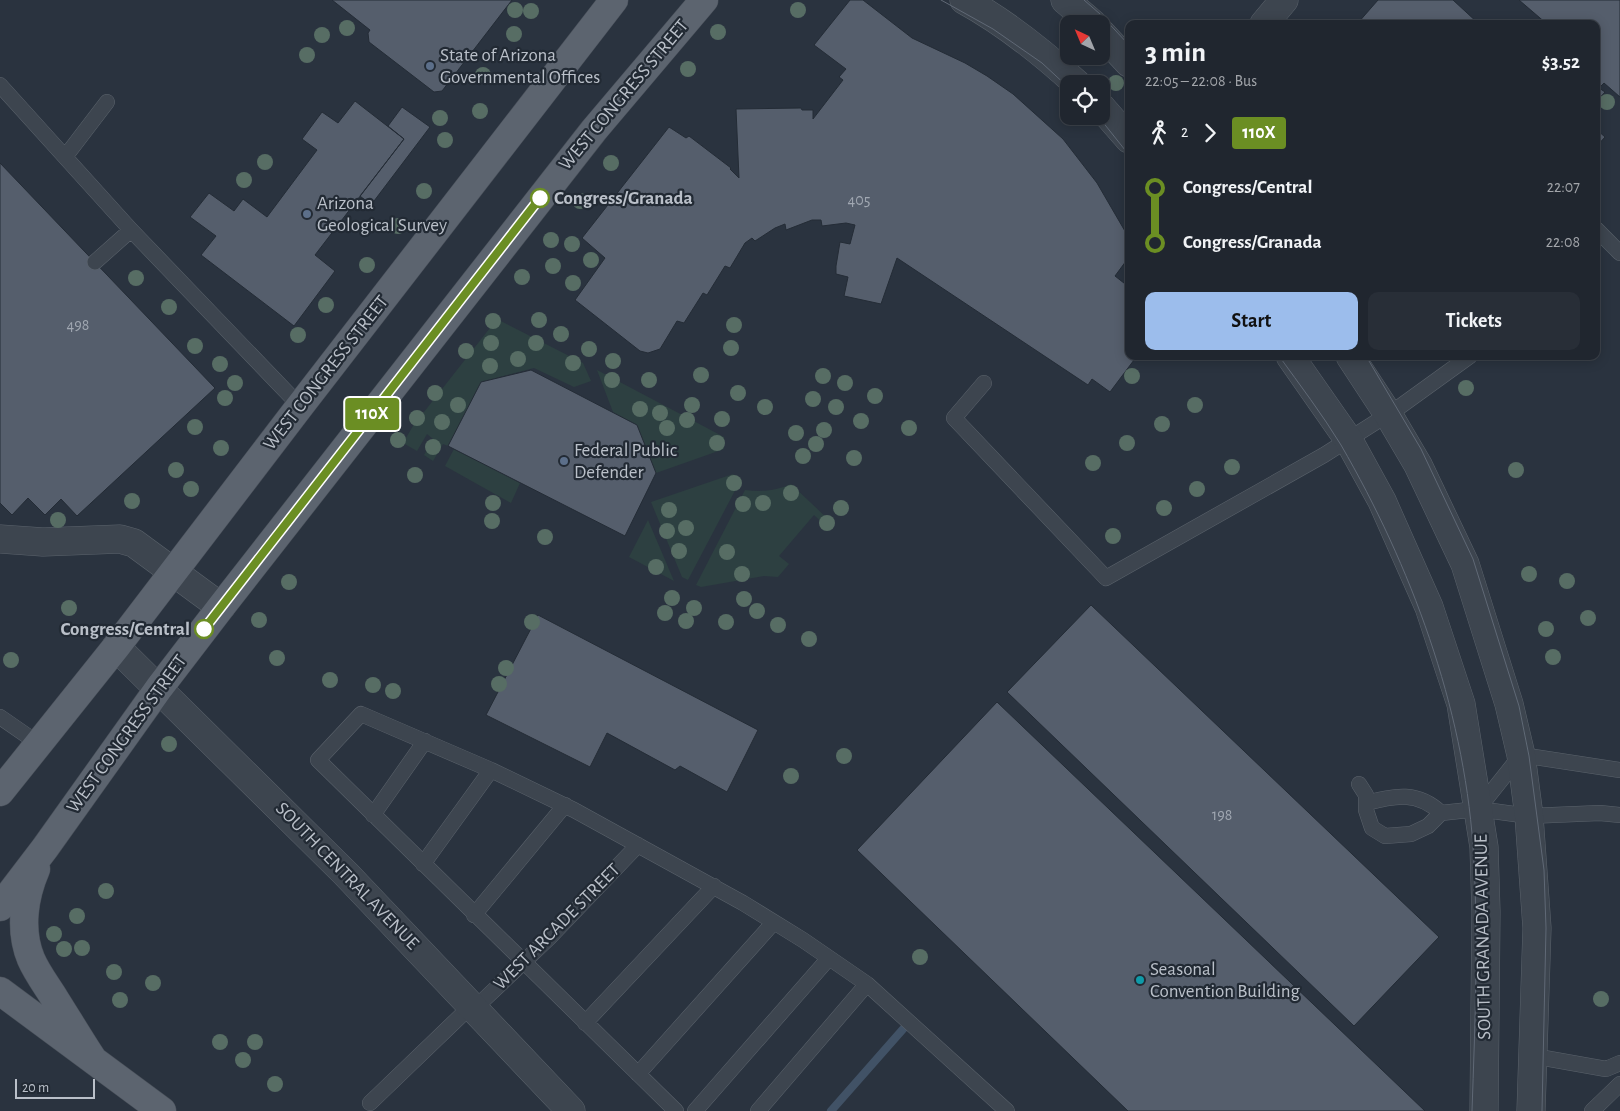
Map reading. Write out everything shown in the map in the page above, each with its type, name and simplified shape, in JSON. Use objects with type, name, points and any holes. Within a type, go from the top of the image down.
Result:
[{"type":"main road","name":"WEST CONGRESS STREET","points":[[4,786],[116,647],[614,0]]},
{"type":"main road","name":"WEST CONGRESS STREET","points":[[0,907],[45,848],[159,688],[221,607],[594,130],[704,0]]},
{"type":"main road","points":[[45,848],[30,882],[26,900],[24,931],[26,944],[37,971],[92,1058]]},
{"type":"main road","points":[[0,991],[162,1111]]},
{"type":"street","points":[[964,0],[994,16],[1047,56],[1067,75]]},
{"type":"street","points":[[1065,0],[1082,15]]},
{"type":"street","points":[[1267,20],[1284,0]]},
{"type":"street","points":[[1110,42],[1125,58]]},
{"type":"street","points":[[1110,117],[1125,134]]},
{"type":"street","name":"SOUTH GRANADA AVENUE","points":[[1293,360],[1348,439],[1382,501],[1429,607],[1461,704],[1484,847],[1486,912],[1484,1111]]},
{"type":"street","points":[[1353,360],[1418,465],[1465,564],[1510,704],[1521,755],[1529,816],[1537,928],[1530,1111]]},
{"type":"street","points":[[0,539],[43,542],[120,539],[134,543],[221,607]]},
{"type":"street","name":"SOUTH CENTRAL AVENUE","points":[[116,647],[313,840],[572,1111]]},
{"type":"lane","points":[[0,85],[131,230],[300,406]]},
{"type":"lane","points":[[65,157],[108,102]]},
{"type":"lane","points":[[95,262],[131,230]]},
{"type":"lane","points":[[1600,238],[1620,253]]},
{"type":"lane","points":[[984,383],[954,418],[1106,578],[1275,484],[1388,414],[1464,360]]},
{"type":"lane","points":[[676,1111],[318,760],[361,714],[491,770],[565,805],[714,886],[774,922],[867,984],[1007,1111]]},
{"type":"lane","points":[[0,717],[39,744]]},
{"type":"lane","points":[[373,815],[425,741]]},
{"type":"lane","points":[[1478,809],[1521,755],[1620,770]]},
{"type":"lane","points":[[423,864],[491,770]]},
{"type":"lane","points":[[1359,784],[1366,795],[1366,810],[1372,828],[1384,836],[1411,834],[1428,826],[1441,813],[1478,809],[1529,816],[1620,814]]},
{"type":"lane","points":[[1366,804],[1390,797],[1409,796],[1430,803],[1441,813]]},
{"type":"lane","points":[[474,915],[565,805]]},
{"type":"lane","name":"WEST ARCADE STREET","points":[[370,1103],[523,963],[638,845]]},
{"type":"lane","points":[[585,1023],[714,886]]},
{"type":"lane","points":[[638,1074],[774,922]]},
{"type":"lane","points":[[695,1111],[829,958]]},
{"type":"lane","points":[[758,1111],[867,984]]},
{"type":"lane","points":[[1533,1056],[1606,1069],[1620,1063]]},
{"type":"lane","points":[[1592,1111],[1620,1084]]},
{"type":"shaded area","points":[[497,319],[583,363],[591,381],[574,387],[534,368],[481,382],[448,446],[443,444],[433,461],[424,455],[433,439],[427,434],[417,451],[403,443],[413,426]]},
{"type":"shaded area","points":[[597,370],[724,437],[724,449],[656,473],[637,425],[613,412]]},
{"type":"shaded area","points":[[454,449],[520,483],[511,503],[445,466]]},
{"type":"shaded area","points":[[733,474],[740,481],[688,580],[682,577],[651,502]]},
{"type":"shaded area","points":[[791,484],[830,521],[829,525],[826,526],[814,515],[779,556],[789,564],[778,577],[764,576],[701,587],[696,585],[745,490],[768,490]]},
{"type":"shaded area","points":[[648,520],[674,581],[629,557]]},
{"type":"building","name":"State of Arizona Governmental Offices","points":[[332,0],[512,0],[442,91],[434,92],[369,42],[368,33],[370,30]]},
{"type":"building","points":[[850,0],[863,0],[912,38],[965,63],[1013,94],[1063,139],[1097,183],[1125,231],[1125,262],[1115,276],[1125,284],[1125,360],[1134,360],[1110,392],[1092,379],[1088,385],[897,258],[881,304],[844,296],[848,277],[836,274],[836,266],[840,242],[850,244],[855,225],[846,223],[822,226],[821,220],[812,220],[786,230],[785,224],[755,241],[752,238],[745,243],[730,268],[725,266],[707,295],[703,293],[684,323],[677,321],[660,349],[648,353],[640,351],[575,300],[605,258],[582,238],[669,127],[686,138],[689,136],[731,168],[739,178],[736,109],[801,108],[802,110],[813,110],[813,119],[843,80],[839,77],[846,69],[814,45]]},
{"type":"building","points":[[1378,0],[1453,0],[1475,20],[1360,20]]},
{"type":"building","points":[[1519,0],[1620,0],[1620,97],[1604,83],[1600,87],[1600,20],[1542,20]]},
{"type":"building","points":[[1600,89],[1605,92],[1600,98]]},
{"type":"building","name":"Arizona Geological Survey","points":[[355,101],[404,139],[315,255],[335,271],[294,326],[201,255],[216,236],[190,217],[209,193],[234,211],[243,199],[267,217],[317,150],[302,139],[322,112],[338,123]]},
{"type":"building","points":[[402,107],[430,127],[371,205],[360,196],[404,139],[388,126]]},
{"type":"building","points":[[1600,133],[1605,137],[1600,143]]},
{"type":"building","points":[[0,163],[215,388],[77,516],[61,499],[45,515],[28,498],[12,515],[0,503]]},
{"type":"building","name":"Federal Public Defender","points":[[531,370],[637,425],[656,473],[625,536],[448,446],[481,382]]},
{"type":"building","name":"Seasonal Convention Building","points":[[1091,605],[1439,937],[1354,1026],[1007,692]]},
{"type":"building","points":[[538,615],[758,730],[727,792],[680,766],[675,770],[607,733],[590,767],[486,715]]},
{"type":"building","name":"Seasonal Convention Building","points":[[997,702],[1425,1111],[1128,1111],[857,850]]},
{"type":"waterway","points":[[831,1111],[904,1028]]},
{"type":"tram line","points":[[941,0],[993,29],[1042,63],[1060,80]]},
{"type":"tram line","points":[[1084,0],[1125,41]]},
{"type":"tram line","points":[[1105,125],[1125,150]]},
{"type":"tram line","points":[[1282,360],[1334,433],[1390,539],[1430,638],[1458,741],[1467,794],[1475,879],[1476,945],[1472,1111]]},
{"type":"tram line","points":[[1368,360],[1421,449],[1473,559],[1519,706],[1529,756],[1544,870],[1546,928],[1542,1111]]},
{"type":"bus line","name":"110X","points":[[204,629],[540,198]]},
{"type":"place","name":"State of Arizona Governmental Offices","points":[[430,66]]},
{"type":"place","name":"Congress/Granada","points":[[540,198]]},
{"type":"place","name":"Arizona Geological Survey","points":[[307,214]]},
{"type":"place","name":"Federal Public Defender","points":[[564,461]]},
{"type":"place","name":"Congress/Central","points":[[204,629]]},
{"type":"place","name":"Seasonal Convention Building","points":[[1140,980]]}]
